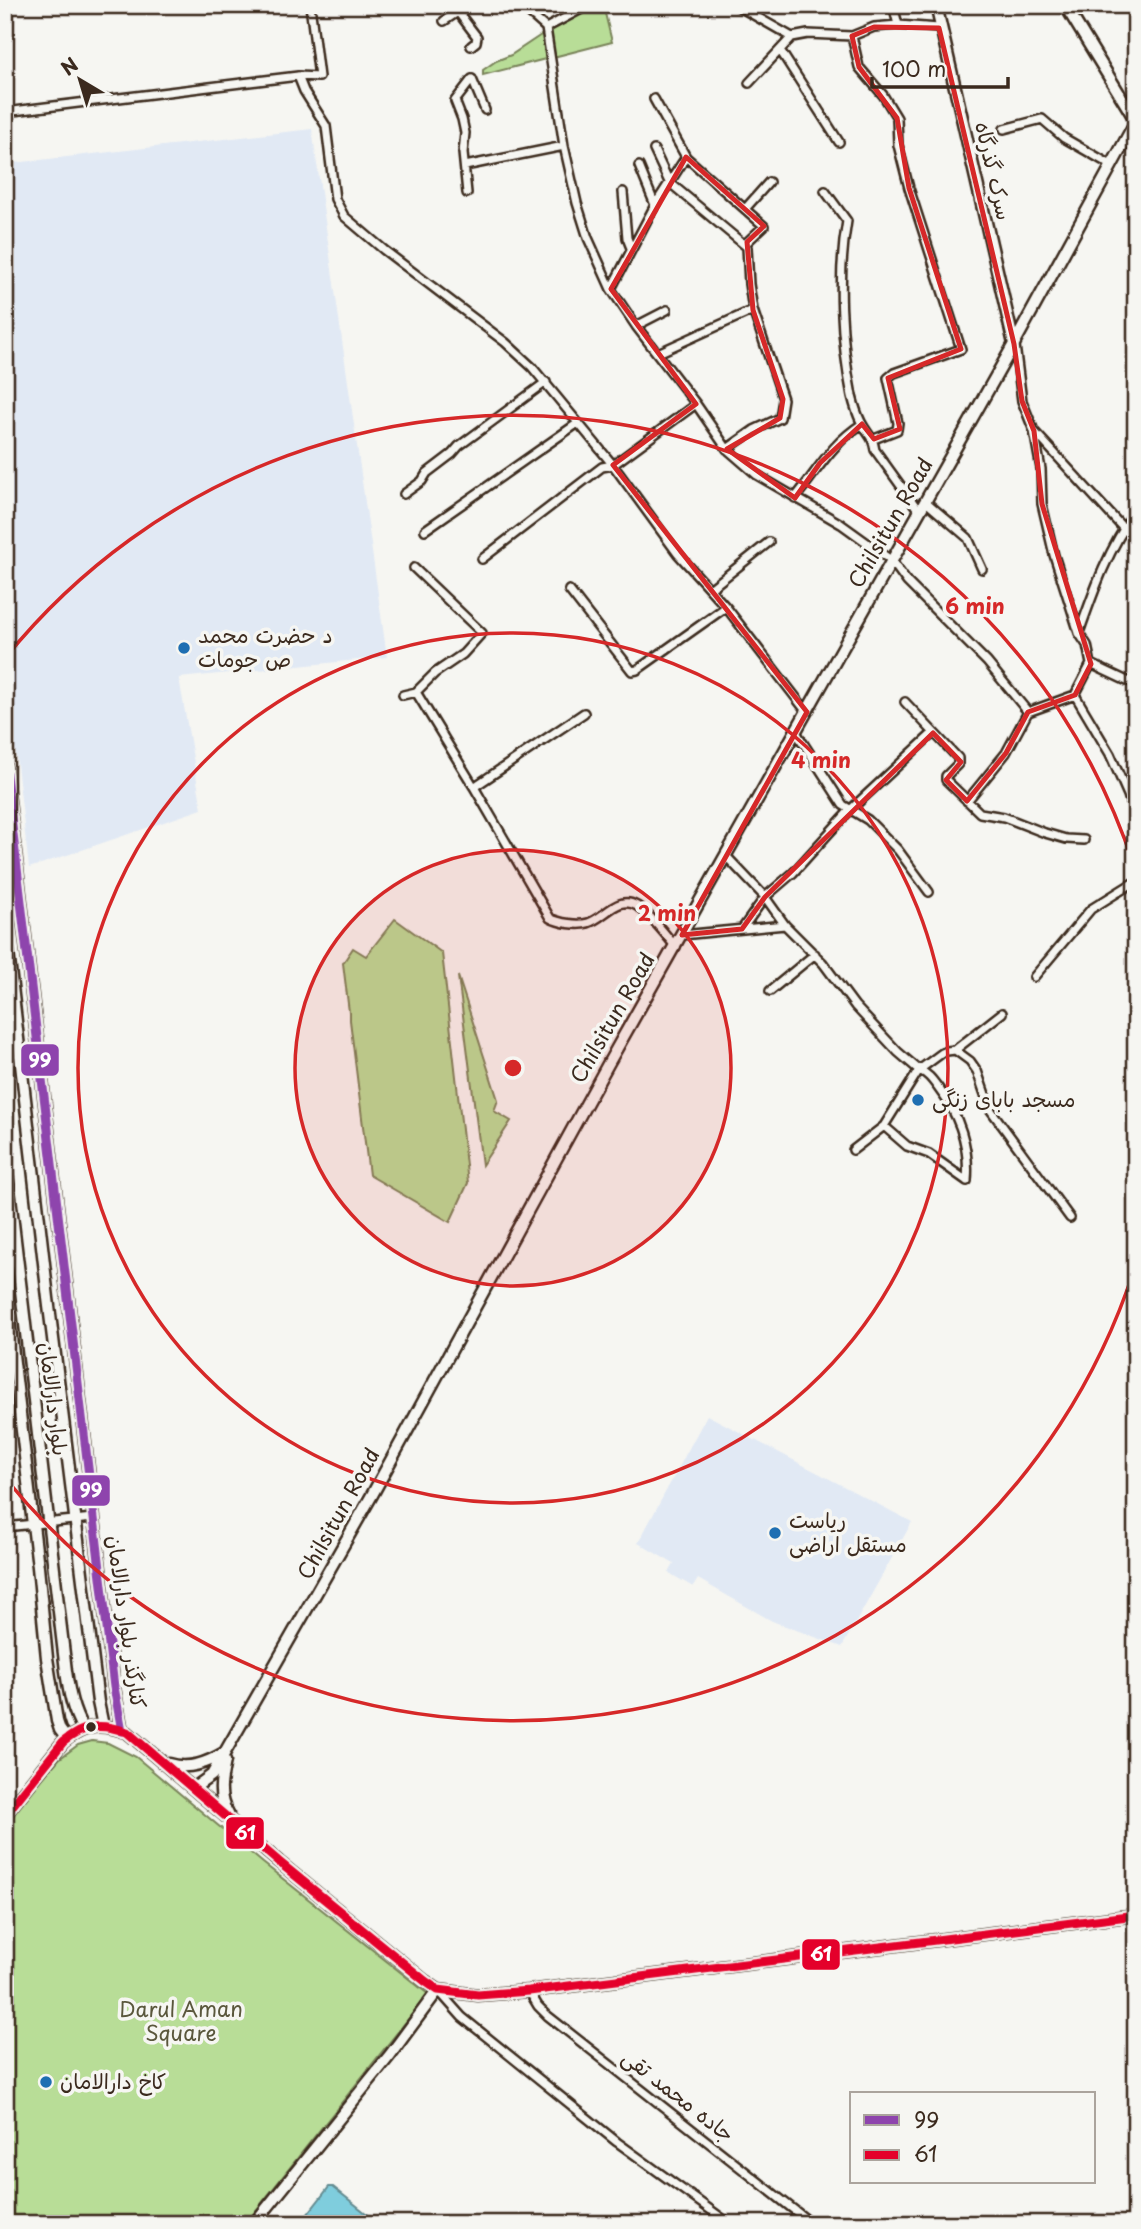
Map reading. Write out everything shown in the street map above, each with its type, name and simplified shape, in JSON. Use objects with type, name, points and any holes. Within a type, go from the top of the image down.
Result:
[{"type":"main road","name":"سرک گذرگاه","points":[[936,5],[939,28],[1014,344]]},
{"type":"main road","points":[[1065,5],[1136,121]]},
{"type":"main road","name":"Chilsitun Road","points":[[228,1751],[372,1495],[608,1063],[676,947],[1014,344],[1136,121]]},
{"type":"main road","name":"کنارگذر بلوار دارالامان","points":[[5,767],[93,1518],[122,1731]]},
{"type":"main road","name":"بلوار دارالامان","points":[[5,926],[75,1520],[103,1726]]},
{"type":"main road","name":"بلوار دارالامان","points":[[5,1155],[71,1702],[83,1729]]},
{"type":"main road","points":[[5,1286],[52,1697],[60,1730],[67,1739]]},
{"type":"main road","points":[[5,1815],[67,1739],[83,1729],[103,1726],[122,1731],[164,1762],[438,1990],[478,1995],[529,1991],[1136,1915]]},
{"type":"main road","points":[[164,1762],[178,1767],[190,1767],[210,1761],[228,1751]]},
{"type":"main road","points":[[194,1788],[212,1776],[228,1751]]},
{"type":"main road","points":[[228,1751],[220,1782],[221,1800],[225,1811],[239,1827]]},
{"type":"main road","points":[[254,2224],[390,2055],[438,1990]]},
{"type":"street","points":[[5,112],[298,76],[319,76],[310,5]]},
{"type":"street","points":[[444,21],[468,5]]},
{"type":"street","points":[[520,5],[546,28],[564,146],[581,215],[588,238],[611,289],[636,326],[727,449],[757,475],[841,524],[891,560],[907,582],[987,662],[1028,712]]},
{"type":"street","points":[[546,28],[589,5]]},
{"type":"street","points":[[736,5],[792,37]]},
{"type":"street","points":[[893,5],[898,25]]},
{"type":"street","points":[[457,12],[477,37],[471,46]]},
{"type":"street","points":[[749,83],[792,37],[808,34],[852,36],[874,27],[898,25],[939,28]]},
{"type":"street","points":[[852,36],[859,67],[883,95],[897,118],[898,145],[909,188],[961,349],[894,373],[888,378],[898,423],[897,430],[874,439]]},
{"type":"street","points":[[780,50],[839,142]]},
{"type":"street","points":[[298,76],[304,92],[326,126],[335,199],[344,216],[384,250],[505,342],[546,382],[613,465],[678,554],[726,607],[807,712]]},
{"type":"street","points":[[467,193],[462,118],[455,101],[472,79],[485,110]]},
{"type":"street","points":[[654,99],[686,158],[764,226],[745,244]]},
{"type":"street","points":[[1004,129],[1042,119],[1064,138],[1111,165]]},
{"type":"street","points":[[465,166],[564,146]]},
{"type":"street","points":[[654,150],[668,182],[745,244],[753,310],[783,399],[780,418],[754,430],[727,449]]},
{"type":"street","points":[[611,289],[668,182],[686,158]]},
{"type":"street","points":[[639,166],[655,205]]},
{"type":"street","points":[[745,209],[769,182]]},
{"type":"street","points":[[825,191],[847,222],[841,303],[852,397],[862,424],[874,439],[875,450],[919,511]]},
{"type":"street","points":[[623,192],[627,238],[631,248]]},
{"type":"street","points":[[636,326],[667,310]]},
{"type":"street","points":[[658,353],[753,310]]},
{"type":"street","points":[[967,801],[1006,753],[1028,712],[1075,695],[1091,664],[1087,645],[1079,633],[1054,555],[1042,504],[1041,469],[1034,431],[1022,401],[1014,344]]},
{"type":"street","points":[[404,494],[422,481],[427,473],[458,446],[546,382]]},
{"type":"street","points":[[482,559],[602,467],[613,465],[696,404]]},
{"type":"street","points":[[425,530],[578,423]]},
{"type":"street","points":[[795,498],[845,435],[862,424]]},
{"type":"street","points":[[1034,431],[1123,528]]},
{"type":"street","points":[[925,501],[968,538],[982,569]]},
{"type":"street","points":[[1079,633],[1102,572],[1123,528],[1136,511]]},
{"type":"street","points":[[710,589],[769,542]]},
{"type":"street","points":[[402,695],[416,692],[435,673],[463,654],[482,632],[415,568]]},
{"type":"street","points":[[569,590],[632,671],[726,607]]},
{"type":"street","points":[[1091,664],[1127,681],[1136,682]]},
{"type":"street","points":[[416,692],[550,918],[558,922],[588,923],[618,903],[635,904],[676,947]]},
{"type":"street","points":[[1075,695],[1110,754],[1136,821]]},
{"type":"street","points":[[905,702],[958,758],[958,764],[946,776],[946,780],[982,814],[1004,817],[1066,839],[1084,839]]},
{"type":"street","points":[[474,787],[584,713]]},
{"type":"street","points":[[796,732],[843,806],[868,820],[898,850],[929,892]]},
{"type":"street","points":[[742,929],[765,897],[793,873],[849,811],[933,733]]},
{"type":"street","points":[[726,856],[765,897],[785,925],[815,954],[855,1006],[898,1052],[919,1070],[927,1073],[945,1097],[959,1122],[965,1143],[967,1181],[929,1154],[906,1146],[884,1126]]},
{"type":"street","points":[[1034,977],[1091,909],[1136,881]]},
{"type":"street","points":[[682,935],[785,925]]},
{"type":"street","points":[[770,991],[815,954]]},
{"type":"street","points":[[853,1150],[884,1126],[919,1070],[942,1053],[956,1051],[1002,1013]]},
{"type":"street","points":[[956,1051],[970,1060],[977,1071],[990,1109],[1070,1217]]},
{"type":"street","points":[[5,1527],[93,1518]]},
{"type":"street","points":[[438,1990],[462,2017],[617,2142],[730,2224]]},
{"type":"street","name":"جاده محمد تقی","points":[[529,1991],[548,2016],[812,2224]]},
{"type":"highlighted area","points":[[874,27],[939,28],[1014,344],[1022,401],[1034,431],[1042,504],[1091,664],[1075,695],[1028,712],[1006,753],[967,801],[946,780],[961,762],[933,733],[765,897],[742,929],[682,935],[807,712],[613,465],[696,404],[611,289],[686,157],[764,226],[747,242],[753,310],[783,399],[780,418],[727,449],[795,498],[820,463],[862,424],[874,439],[900,429],[888,378],[961,349],[909,188],[897,118],[859,67],[852,36]]},
{"type":"shaded area","points":[[312,129],[387,657],[179,678],[202,809],[29,868],[5,661],[5,164]]},
{"type":"shaded area","name":"ریاست مستقل اراضی","points":[[707,1415],[912,1522],[842,1647],[772,1621],[698,1579],[693,1587],[669,1573],[674,1564],[638,1543]]},
{"type":"green space","points":[[592,5],[603,5],[612,42],[483,75],[483,70],[496,61],[511,55]]},
{"type":"green space","points":[[395,919],[442,953],[468,1183],[450,1222],[369,1175],[343,963],[353,948],[366,956]]},
{"type":"green space","points":[[458,976],[498,1100],[494,1111],[511,1121],[482,1165]]},
{"type":"green space","name":"Darul Aman Square","points":[[92,1741],[108,1743],[136,1757],[263,1863],[428,1994],[245,2224],[5,2224],[5,1823],[59,1759],[78,1745]]},
{"type":"water","points":[[329,2187],[333,2187],[372,2218],[371,2224],[300,2224]]},
{"type":"transit line","name":"99","points":[[5,767],[114,1687],[122,1731]]},
{"type":"transit line","name":"61","points":[[5,1815],[63,1742],[71,1736],[101,1726],[127,1732],[279,1862],[425,1981],[438,1990],[478,1995],[529,1991],[1136,1915]]},
{"type":"place","name":"د حضرت محمد ص جومات","points":[[184,648]]},
{"type":"place","name":"مسجد بابای زنگی","points":[[918,1100]]},
{"type":"place","name":"ریاست مستقل اراضی","points":[[775,1533]]},
{"type":"place","name":"کاخ دارالامان","points":[[46,2082]]}]
